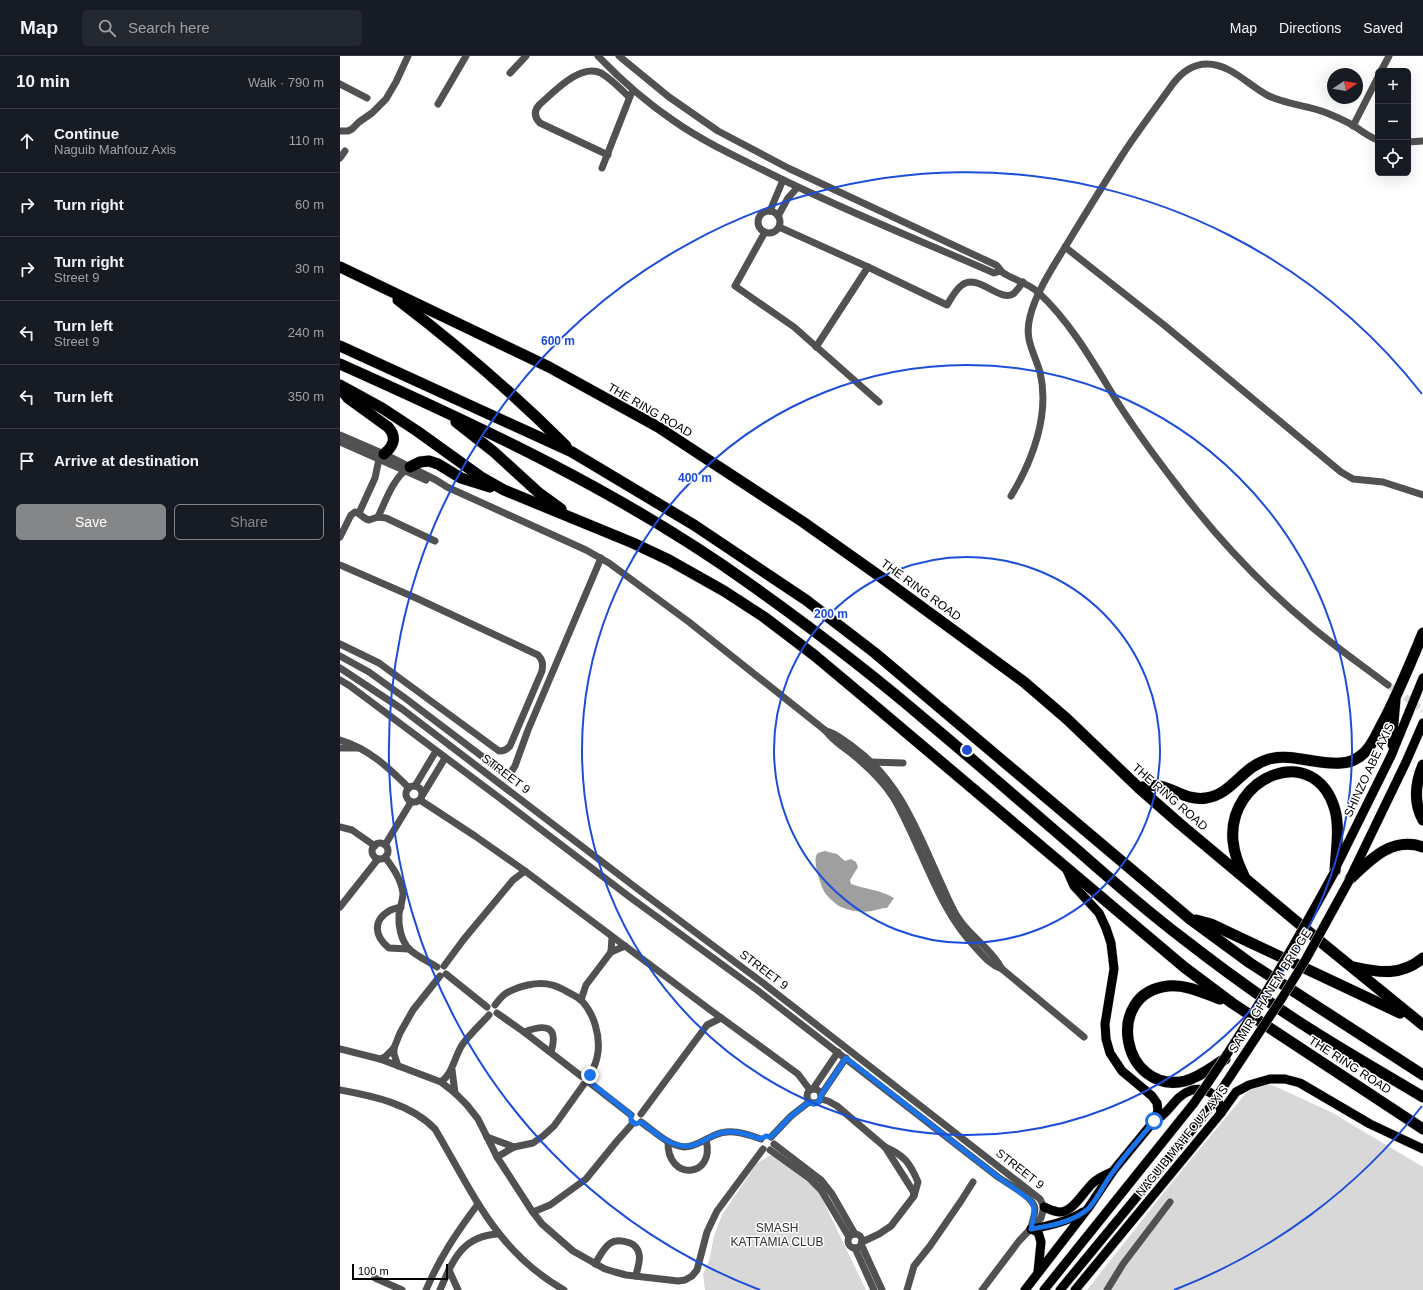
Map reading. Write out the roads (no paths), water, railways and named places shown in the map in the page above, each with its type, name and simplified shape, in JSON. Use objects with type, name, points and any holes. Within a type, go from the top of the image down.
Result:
[{"type":"highway","name":"THE RING ROAD","points":[[340,267],[550,367],[658,428],[746,484],[872,570],[1024,682],[1067,719],[1139,788],[1350,966],[1419,1022]]},
{"type":"highway","points":[[380,285],[465,354],[572,452]]},
{"type":"highway","points":[[340,346],[572,452],[694,525],[817,608],[875,653],[1190,919],[1250,963],[1423,1075]]},
{"type":"highway","name":"THE RING ROAD","points":[[340,364],[438,408],[541,458],[686,540],[745,581],[857,664],[915,711],[1130,896],[1178,935],[1235,978],[1294,1019],[1423,1097]]},
{"type":"highway","name":"THE RING ROAD","points":[[340,385],[382,408],[481,477],[504,490],[633,543],[669,560],[724,591],[764,617],[869,700],[1184,967],[1232,1003],[1423,1129]]},
{"type":"highway","points":[[340,388],[348,398],[388,427],[392,432],[393,442],[382,457]]},
{"type":"highway","points":[[438,408],[494,452],[539,493],[579,522]]},
{"type":"highway","points":[[408,469],[420,462],[430,461],[467,480],[504,490]]},
{"type":"highway","points":[[1139,788],[1149,785],[1160,786],[1192,798],[1205,798],[1224,792],[1249,769],[1269,759],[1287,757],[1334,764],[1351,761],[1365,752],[1372,744],[1396,699],[1423,633]]},
{"type":"highway","points":[[1423,766],[1416,785],[1416,795],[1417,805],[1423,820]]},
{"type":"highway","points":[[1245,877],[1235,855],[1233,834],[1237,812],[1248,793],[1258,782],[1280,773],[1295,772],[1317,781],[1323,787],[1332,802],[1337,819],[1334,871]]},
{"type":"highway","points":[[1350,879],[1382,851],[1406,844],[1423,847]]},
{"type":"highway","points":[[1190,919],[1211,924],[1419,1022]]},
{"type":"highway","points":[[1350,966],[1374,972],[1390,972],[1405,968],[1423,958]]},
{"type":"highway","points":[[1225,1059],[1198,1076],[1184,1081],[1168,1082],[1154,1077],[1142,1068],[1133,1057],[1128,1043],[1127,1028],[1130,1014],[1137,1002],[1148,992],[1161,987],[1175,986],[1189,988],[1232,1003]]},
{"type":"main road","name":"SHINZO ABE AXIS","points":[[1334,871],[1391,756],[1423,678]]},
{"type":"main road","points":[[1391,756],[1396,699]]},
{"type":"main road","points":[[1350,879],[1423,723]]},
{"type":"main road","points":[[1406,762],[1423,740]]},
{"type":"main road","points":[[1066,868],[1074,886],[1099,914],[1111,942],[1114,960],[1113,974],[1105,1024],[1108,1047],[1114,1060],[1122,1071],[1155,1099],[1158,1110],[1154,1121]]},
{"type":"main road","name":"SAMIR GHANEM BRIDGE","points":[[1044,1290],[1194,1103],[1225,1059],[1273,982],[1334,871]]},
{"type":"main road","name":"SAMIR GHANEM BRIDGE","points":[[1060,1290],[1206,1113],[1258,1037],[1306,959],[1350,879]]},
{"type":"main road","name":"NAGUIB MAHFOUZ AXIS","points":[[1075,1290],[1221,1113],[1236,1092],[1249,1085],[1270,1079],[1285,1079],[1300,1083],[1370,1124],[1423,1149]]},
{"type":"main road","points":[[1025,1290],[1089,1208],[1113,1171],[1154,1121],[1162,1116],[1180,1096],[1186,1092],[1196,1089],[1206,1090],[1215,1096],[1220,1104],[1221,1113]]},
{"type":"main road","points":[[1044,1207],[1060,1212],[1069,1208],[1091,1184],[1113,1171]]},
{"type":"main road","points":[[1031,1229],[1049,1226],[1067,1220],[1089,1208]]},
{"type":"main road","points":[[1031,1229],[1038,1232],[1041,1239],[1038,1273]]},
{"type":"street","points":[[340,131],[348,131],[352,129],[382,104],[396,82],[408,56]]},
{"type":"street","points":[[438,104],[466,56]]},
{"type":"street","points":[[510,73],[526,56]]},
{"type":"street","points":[[598,56],[633,89],[674,121],[705,141],[797,188],[994,272],[1001,271]]},
{"type":"street","points":[[619,56],[669,97],[718,131],[788,168],[996,265],[1001,271],[1023,282],[1039,293],[1073,333],[1099,370],[1122,409],[1159,462],[1214,531],[1254,574],[1294,612],[1333,644],[1388,685]]},
{"type":"street","points":[[1382,68],[1388,56]]},
{"type":"street","points":[[1011,496],[1030,458],[1037,438],[1043,399],[1039,371],[1030,344],[1028,330],[1031,311],[1039,293],[1065,247],[1122,156],[1167,91],[1180,75],[1191,68],[1207,64],[1227,69],[1261,92],[1276,99],[1317,109],[1353,126],[1375,139]]},
{"type":"street","points":[[608,155],[540,123],[535,117],[536,109],[575,76],[585,71],[593,71],[604,75],[629,97]]},
{"type":"street","points":[[1353,126],[1375,83]]},
{"type":"street","points":[[340,84],[367,98]]},
{"type":"street","points":[[602,168],[633,89]]},
{"type":"street","points":[[1411,142],[1423,141]]},
{"type":"street","points":[[340,158],[345,151]]},
{"type":"street","points":[[765,232],[759,226],[758,221],[762,214],[770,211],[783,180]]},
{"type":"street","points":[[778,216],[784,204],[797,188]]},
{"type":"street","points":[[765,232],[774,231],[779,227],[780,221],[778,216],[770,211]]},
{"type":"street","points":[[779,227],[947,305],[958,288],[966,283],[976,283],[1007,295],[1014,293],[1023,282]]},
{"type":"street","points":[[765,232],[735,286],[790,324],[879,402]]},
{"type":"street","points":[[1065,247],[1164,325],[1341,472],[1354,479],[1384,482],[1423,495]]},
{"type":"street","points":[[816,347],[868,267]]},
{"type":"street","points":[[340,435],[382,457],[439,481],[447,487],[601,558],[690,622],[826,731],[831,738],[872,771],[889,791],[902,814],[950,915],[960,930],[973,941]]},
{"type":"street","points":[[340,442],[382,457]]},
{"type":"street","points":[[359,513],[382,457]]},
{"type":"street","points":[[378,517],[395,482],[408,469]]},
{"type":"street","points":[[340,537],[352,513],[355,512],[369,520],[378,517],[386,518],[435,541]]},
{"type":"street","points":[[340,656],[369,672],[504,773],[511,772],[515,766],[528,730],[601,558]]},
{"type":"street","points":[[340,565],[416,598],[538,655],[542,659],[543,664],[542,671],[510,746],[507,750],[499,751],[379,663],[340,644]]},
{"type":"street","name":"STREET 9","points":[[340,668],[402,709],[639,890],[763,982],[1032,1192],[1040,1199],[1044,1207],[1042,1218],[1031,1229]]},
{"type":"street","name":"STREET 9","points":[[340,680],[436,752],[501,798],[631,898],[757,990],[1029,1199],[1035,1208],[1031,1229]]},
{"type":"street","points":[[340,685],[350,686]]},
{"type":"street","points":[[395,720],[402,709]]},
{"type":"street","points":[[826,731],[838,736],[871,762],[899,796],[954,910],[973,941],[989,961],[1002,969],[1084,1037]]},
{"type":"street","points":[[340,740],[360,748],[387,766],[412,787],[420,789],[421,798],[516,864],[709,1010],[798,1074],[811,1090],[820,1091],[821,1097]]},
{"type":"street","points":[[340,748],[360,748]]},
{"type":"street","points":[[411,802],[406,798],[406,794],[436,752]]},
{"type":"street","points":[[385,845],[411,802],[421,798],[445,758]]},
{"type":"street","points":[[871,762],[903,763]]},
{"type":"street","points":[[501,798],[507,789]]},
{"type":"street","points":[[340,827],[352,830],[375,846]]},
{"type":"street","points":[[375,846],[378,844],[385,845]]},
{"type":"street","points":[[340,907],[388,851],[385,845]]},
{"type":"street","points":[[375,846],[373,852],[374,855],[382,858],[396,872],[400,882],[403,893],[399,923],[400,932],[409,949]]},
{"type":"street","points":[[513,880],[516,864]]},
{"type":"street","points":[[455,1093],[452,1069],[454,1060],[463,1045],[498,1009],[443,975],[436,973],[513,880],[525,871]]},
{"type":"street","points":[[631,898],[639,890]]},
{"type":"street","points":[[401,907],[389,910],[382,916],[377,925],[379,938],[389,948],[409,949],[441,966]]},
{"type":"street","points":[[581,1000],[586,985],[610,952],[612,937]]},
{"type":"street","points":[[610,952],[625,946]]},
{"type":"street","points":[[380,1059],[386,1057],[394,1048],[400,1033],[413,1010],[443,975]]},
{"type":"street","points":[[757,990],[763,982]]},
{"type":"street","points":[[491,1006],[504,995],[515,989],[527,985],[552,985],[571,993],[581,1000],[592,1017],[598,1039],[597,1057],[588,1080],[554,1126],[533,1143],[514,1147],[497,1157]]},
{"type":"street","points":[[571,993],[586,985]]},
{"type":"street","points":[[707,1025],[709,1010]]},
{"type":"street","points":[[493,1014],[524,1032],[582,1076],[586,1073],[588,1080],[631,1115]]},
{"type":"street","points":[[641,1122],[641,1114],[707,1025],[721,1018]]},
{"type":"street","points":[[524,1032],[536,1027],[542,1026],[547,1028],[554,1037],[551,1052]]},
{"type":"street","points":[[394,1048],[394,1054],[398,1066]]},
{"type":"street","points":[[340,1049],[380,1059],[440,1082],[455,1093],[467,1104],[478,1118],[497,1157],[533,1212],[542,1224],[573,1251],[596,1264],[615,1272],[678,1281],[685,1280],[692,1276],[697,1270],[707,1232],[717,1211],[791,1116],[809,1102]]},
{"type":"street","points":[[838,1052],[806,1096],[809,1102],[814,1104],[817,1103],[846,1058]]},
{"type":"street","points":[[440,1082],[445,1079],[452,1069]]},
{"type":"street","points":[[340,1090],[393,1103],[427,1120],[435,1129],[478,1204],[498,1234],[522,1260],[538,1273],[564,1290]]},
{"type":"street","points":[[821,1097],[837,1106],[885,1146],[898,1152],[905,1158],[918,1182],[914,1196],[891,1226],[859,1245],[848,1244],[852,1235]]},
{"type":"street","points":[[631,1115],[636,1112],[641,1114]]},
{"type":"street","points":[[631,1115],[631,1121],[633,1123]]},
{"type":"street","points":[[533,1212],[550,1205],[586,1179],[633,1123],[636,1124],[641,1122]]},
{"type":"street","points":[[641,1122],[668,1142],[683,1146],[691,1146],[724,1132],[744,1133],[761,1139]]},
{"type":"street","points":[[769,1145],[759,1145],[761,1139],[766,1136],[769,1145],[821,1190],[852,1235],[860,1237],[859,1245],[874,1290]]},
{"type":"street","points":[[487,1137],[514,1147]]},
{"type":"street","points":[[668,1142],[667,1150],[669,1156],[680,1169],[688,1170],[697,1168],[707,1159],[708,1150],[706,1140]]},
{"type":"street","points":[[885,1146],[911,1187],[914,1196]]},
{"type":"street","points":[[907,1290],[914,1266],[934,1240],[973,1182]]},
{"type":"street","points":[[1107,1290],[1123,1264],[1170,1202]]},
{"type":"street","points":[[426,1290],[435,1269],[449,1244],[478,1204]]},
{"type":"street","points":[[542,1224],[546,1211],[550,1205]]},
{"type":"street","points":[[982,1290],[1019,1240],[1031,1229]]},
{"type":"street","points":[[440,1290],[460,1250],[477,1238],[487,1234],[498,1234]]},
{"type":"street","points":[[596,1264],[604,1248],[615,1240],[623,1241],[632,1244],[637,1248],[640,1256],[636,1276]]},
{"type":"street","points":[[859,1245],[882,1290]]},
{"type":"street","points":[[449,1270],[458,1290]]},
{"type":"street","points":[[375,1278],[402,1290]]},
{"type":"tunnel","points":[[1388,685],[1423,710]]},
{"type":"park label","name":"SMASH KATTAMIA CLUB","points":[[777,1235]]}]
